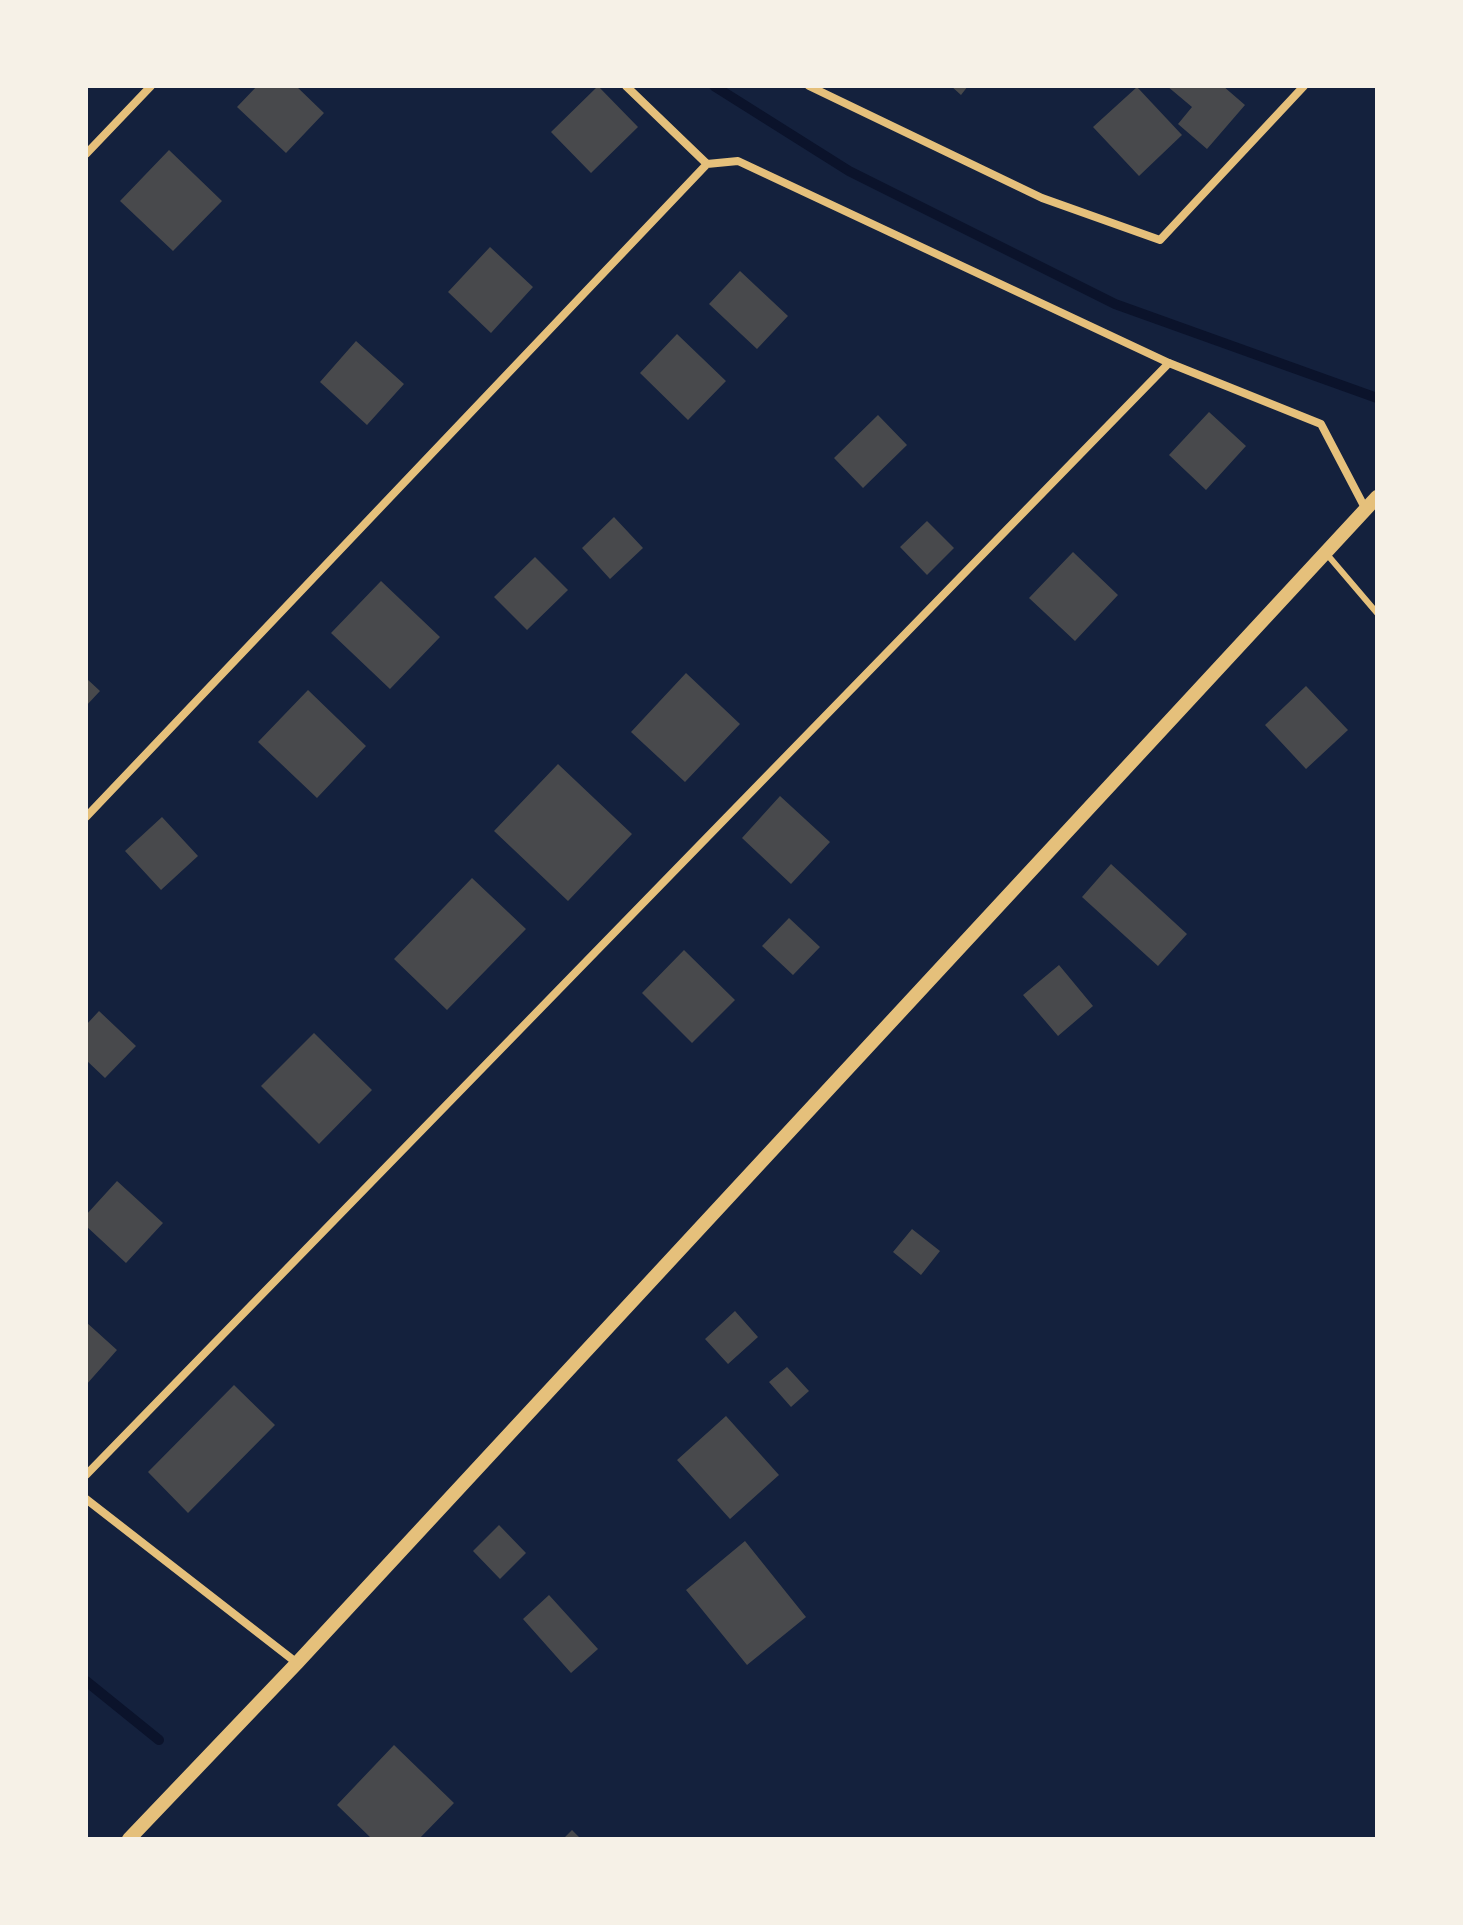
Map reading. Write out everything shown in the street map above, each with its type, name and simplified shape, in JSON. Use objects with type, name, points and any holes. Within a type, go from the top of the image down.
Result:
[{"type":"street","points":[[86,154],[151,86]]},
{"type":"street","points":[[626,86],[707,164]]},
{"type":"street","points":[[809,86],[1042,198],[1160,240],[1304,86]]},
{"type":"street","points":[[86,817],[707,164],[738,161],[1169,363],[1321,424],[1365,508]]},
{"type":"street","points":[[86,1475],[1169,363]]},
{"type":"street","points":[[129,1839],[297,1663],[1377,497]]},
{"type":"street","points":[[86,1499],[297,1663]]},
{"type":"lane","points":[[1325,551],[1377,613]]},
{"type":"building","points":[[257,86],[296,86],[324,113],[286,153],[237,107]]},
{"type":"building","points":[[598,86],[638,127],[591,173],[551,132]]},
{"type":"building","points":[[951,86],[968,86],[961,95]]},
{"type":"building","points":[[1167,86],[1223,86],[1245,105],[1207,149],[1178,124],[1192,107]]},
{"type":"building","points":[[1137,87],[1182,135],[1139,176],[1093,127]]},
{"type":"building","points":[[169,150],[222,201],[173,251],[120,201]]},
{"type":"building","points":[[490,247],[533,287],[491,333],[448,292]]},
{"type":"building","points":[[740,271],[788,316],[757,349],[709,304]]},
{"type":"building","points":[[677,334],[726,381],[688,420],[640,373]]},
{"type":"building","points":[[356,341],[404,384],[367,425],[320,382]]},
{"type":"building","points":[[1209,412],[1246,446],[1206,490],[1169,455]]},
{"type":"building","points":[[878,415],[907,445],[863,488],[834,458]]},
{"type":"building","points":[[614,517],[643,548],[610,579],[582,548]]},
{"type":"building","points":[[927,521],[954,548],[927,575],[900,547]]},
{"type":"building","points":[[1073,552],[1118,595],[1075,641],[1029,598]]},
{"type":"building","points":[[535,557],[568,590],[527,630],[494,597]]},
{"type":"building","points":[[381,581],[440,637],[390,689],[331,633]]},
{"type":"building","points":[[686,673],[740,724],[685,782],[631,732]]},
{"type":"building","points":[[86,678],[100,691],[86,706]]},
{"type":"building","points":[[1306,686],[1348,730],[1306,769],[1265,725]]},
{"type":"building","points":[[308,690],[366,746],[317,798],[258,742]]},
{"type":"building","points":[[558,764],[632,834],[568,901],[494,831]]},
{"type":"building","points":[[780,796],[830,842],[791,884],[742,838]]},
{"type":"building","points":[[162,817],[198,856],[161,890],[125,851]]},
{"type":"building","points":[[1111,864],[1187,934],[1158,966],[1082,897]]},
{"type":"building","points":[[472,878],[526,929],[447,1010],[394,959]]},
{"type":"building","points":[[789,918],[820,947],[793,975],[762,946]]},
{"type":"building","points":[[684,950],[735,1000],[692,1043],[642,993]]},
{"type":"building","points":[[1059,965],[1093,1006],[1058,1036],[1023,995]]},
{"type":"building","points":[[99,1011],[136,1046],[105,1078],[86,1060],[86,1025]]},
{"type":"building","points":[[314,1033],[372,1090],[319,1144],[261,1086]]},
{"type":"building","points":[[117,1181],[163,1223],[126,1263],[86,1226],[86,1215]]},
{"type":"building","points":[[912,1229],[940,1251],[921,1275],[893,1252]]},
{"type":"building","points":[[735,1311],[758,1337],[728,1364],[705,1339]]},
{"type":"building","points":[[86,1322],[117,1350],[86,1385]]},
{"type":"building","points":[[787,1367],[809,1391],[791,1407],[769,1382]]},
{"type":"building","points":[[234,1385],[275,1425],[188,1513],[148,1472]]},
{"type":"building","points":[[726,1416],[779,1475],[730,1519],[677,1460]]},
{"type":"building","points":[[499,1525],[526,1553],[500,1579],[473,1551]]},
{"type":"building","points":[[745,1541],[806,1617],[747,1665],[686,1590]]},
{"type":"building","points":[[549,1595],[598,1649],[571,1673],[523,1619]]},
{"type":"building","points":[[394,1745],[454,1803],[419,1839],[372,1839],[337,1805]]},
{"type":"building","points":[[572,1830],[581,1839],[563,1839]]},
{"type":"waterway","points":[[714,86],[849,171],[1115,304],[1377,398]]},
{"type":"waterway","points":[[86,1681],[159,1740]]}]
